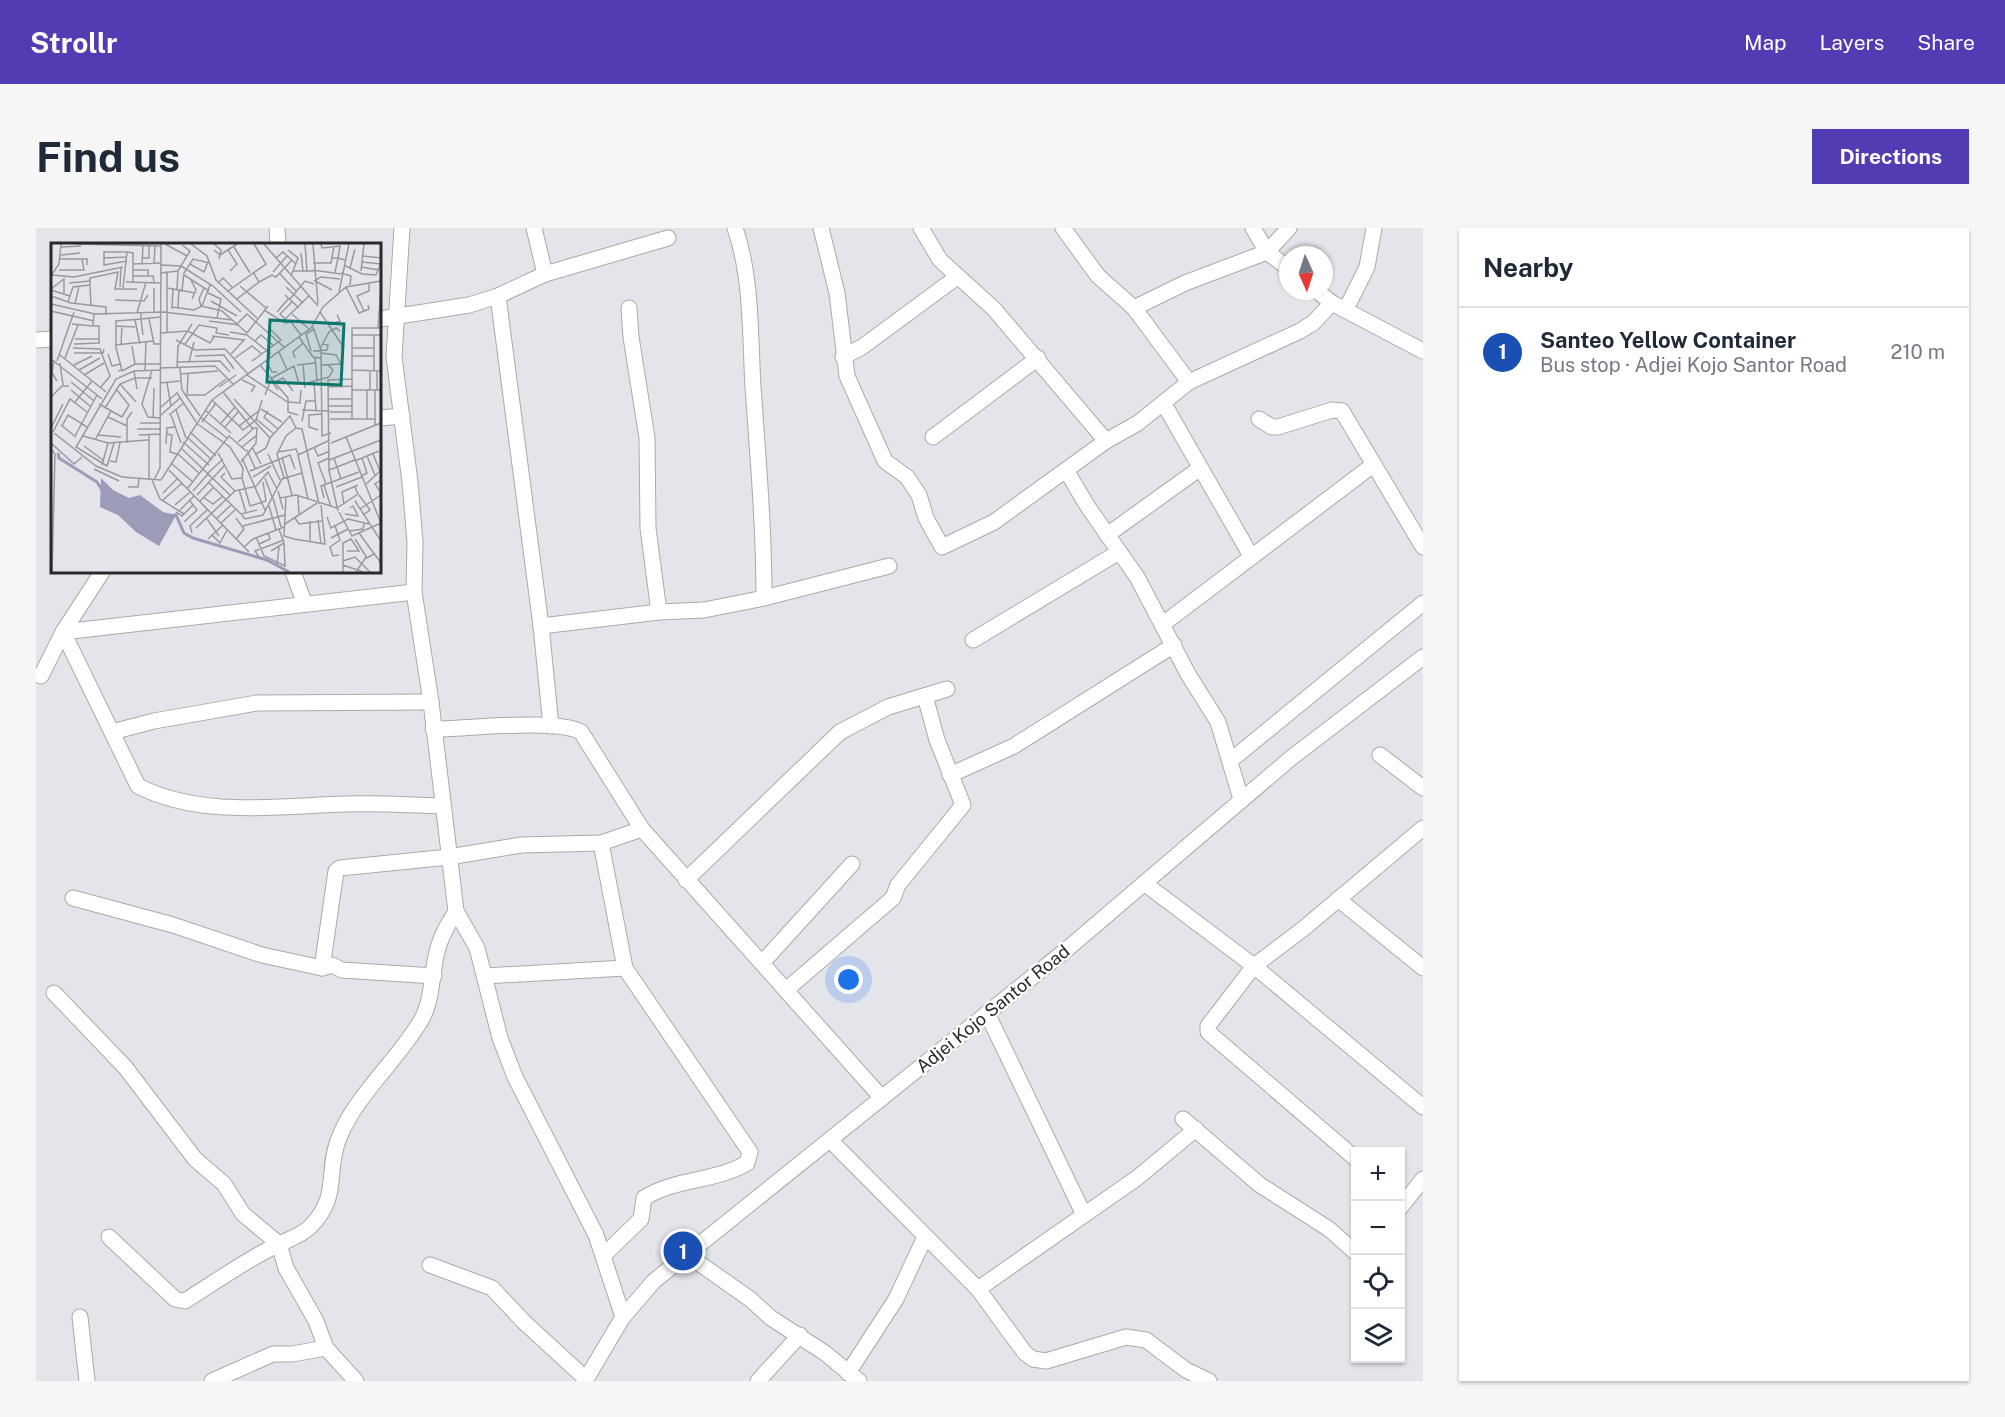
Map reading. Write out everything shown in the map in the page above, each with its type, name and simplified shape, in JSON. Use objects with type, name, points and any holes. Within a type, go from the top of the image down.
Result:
[{"type":"street","points":[[277,228],[278,243]]},
{"type":"street","points":[[402,228],[394,357],[415,542],[414,592],[431,702],[456,910],[467,926],[485,976],[514,1077],[604,1255],[623,1317]]},
{"type":"street","points":[[534,228],[545,274]]},
{"type":"street","points":[[735,228],[741,246],[749,318],[764,530],[764,598]]},
{"type":"street","points":[[821,228],[837,292],[847,376],[885,461],[907,477],[919,495],[926,518],[942,547],[994,522],[1107,441],[1138,423],[1189,382],[1300,331],[1332,303]]},
{"type":"street","points":[[921,228],[940,260],[994,309],[1107,441]]},
{"type":"street","points":[[1253,228],[1267,252],[1279,261]]},
{"type":"street","points":[[1134,308],[1194,279],[1267,252],[1289,228]]},
{"type":"street","points":[[1346,309],[1367,267],[1374,228]]},
{"type":"street","points":[[1070,230],[1098,276],[1134,308],[1189,382]]},
{"type":"street","points":[[381,319],[458,308],[498,296],[545,274],[668,238]]},
{"type":"street","points":[[843,357],[862,346],[957,277]]},
{"type":"street","points":[[498,296],[541,626],[551,726]]},
{"type":"street","points":[[1328,300],[1423,351]]},
{"type":"street","points":[[629,308],[631,337],[647,438],[648,528],[659,612]]},
{"type":"street","points":[[36,340],[51,339]]},
{"type":"street","points":[[933,437],[1038,358]]},
{"type":"street","points":[[1164,404],[1199,469],[1251,556]]},
{"type":"street","points":[[1259,419],[1272,427],[1278,427],[1332,410],[1342,411],[1423,547]]},
{"type":"street","points":[[381,417],[402,416]]},
{"type":"street","points":[[1163,624],[1373,465]]},
{"type":"street","points":[[1107,535],[1199,469]]},
{"type":"street","points":[[1066,470],[1137,577],[1188,674],[1218,722],[1241,799]]},
{"type":"street","points":[[974,640],[1119,552]]},
{"type":"street","points":[[541,626],[659,612],[704,610],[764,598],[890,566]]},
{"type":"street","points":[[41,676],[63,632],[101,573]]},
{"type":"street","points":[[293,573],[304,602]]},
{"type":"street","points":[[63,632],[304,602],[414,592]]},
{"type":"street","points":[[1230,760],[1423,603]]},
{"type":"street","points":[[63,632],[138,786],[164,798],[244,808],[368,804],[442,806]]},
{"type":"street","points":[[950,775],[1014,746],[1174,645]]},
{"type":"street","name":"Adjei Kojo Santor Road","points":[[586,1380],[623,1317],[654,1281],[1066,950],[1241,799],[1423,657]]},
{"type":"street","points":[[686,880],[840,732],[888,707],[947,689]]},
{"type":"street","points":[[786,990],[893,898],[898,885],[963,805],[950,775],[925,696]]},
{"type":"street","points":[[112,732],[136,724],[257,703],[431,702]]},
{"type":"street","points":[[433,729],[551,726],[572,727],[581,732],[642,830],[882,1098]]},
{"type":"street","points":[[1380,755],[1423,788]]},
{"type":"street","points":[[1351,1155],[1208,1032],[1210,1020],[1254,966],[1423,828]]},
{"type":"street","points":[[322,968],[336,871],[340,868],[449,857],[521,845],[601,843],[642,830]]},
{"type":"street","points":[[601,843],[624,968],[750,1152],[747,1163],[734,1170],[658,1189],[644,1198],[641,1219],[604,1255]]},
{"type":"street","points":[[762,963],[852,864]]},
{"type":"street","points":[[1144,883],[1254,966],[1423,1107]]},
{"type":"street","points":[[73,898],[173,925],[262,955],[322,968],[332,965],[348,971],[434,976]]},
{"type":"street","points":[[1338,899],[1423,968]]},
{"type":"street","points":[[109,1237],[175,1299],[185,1301],[279,1244],[298,1237],[311,1225],[326,1205],[332,1189],[334,1155],[339,1137],[352,1113],[421,1021],[434,976],[437,950],[456,910]]},
{"type":"street","points":[[485,976],[624,968]]},
{"type":"street","points":[[54,993],[125,1067],[195,1159],[224,1184],[243,1214],[279,1244],[286,1268],[316,1321],[326,1348],[356,1381]]},
{"type":"street","points":[[987,1013],[1084,1215]]},
{"type":"street","points":[[1183,1119],[1260,1185],[1329,1229],[1351,1249]]},
{"type":"street","points":[[978,1289],[1137,1178],[1196,1129]]},
{"type":"street","points":[[830,1140],[978,1289],[1025,1353],[1033,1359],[1046,1361],[1126,1336],[1139,1337],[1182,1376],[1209,1381]]},
{"type":"street","points":[[1405,1199],[1423,1179]]},
{"type":"street","points":[[686,1254],[750,1299],[771,1318],[800,1335],[854,1377],[896,1299],[925,1237]]},
{"type":"street","points":[[430,1265],[492,1288],[586,1380]]},
{"type":"street","points":[[80,1317],[87,1381]]},
{"type":"street","points":[[758,1381],[800,1335]]},
{"type":"street","points":[[212,1381],[273,1354],[292,1354],[326,1348]]},
{"type":"place","name":"Santeo Yellow Container","points":[[683,1251]]}]
